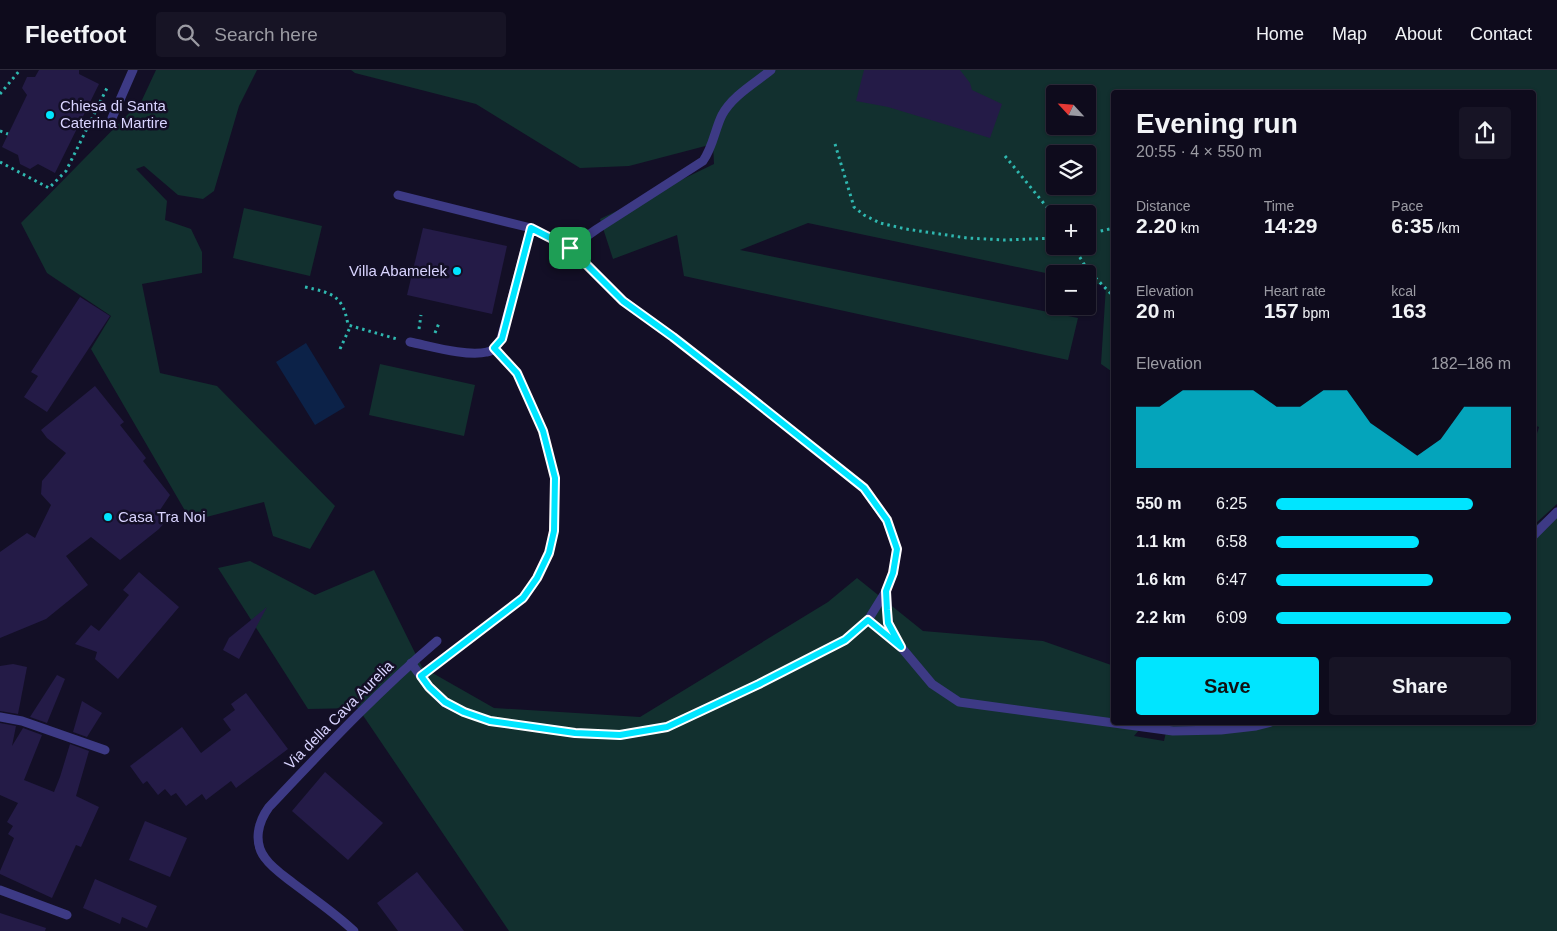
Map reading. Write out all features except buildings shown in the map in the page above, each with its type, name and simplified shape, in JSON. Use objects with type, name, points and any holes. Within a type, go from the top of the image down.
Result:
[{"type":"lane","points":[[112,118],[133,70]]},
{"type":"lane","points":[[570,248],[597,228],[703,161],[708,154],[714,134],[725,110],[735,99],[771,70]]},
{"type":"lane","name":"Via della Cava Aurelia","points":[[354,931],[264,858],[258,840],[259,827],[269,807],[328,745],[411,663],[429,687],[445,702],[464,712],[490,721],[575,733],[620,735],[667,727],[759,684],[845,640],[868,620],[886,591],[893,573],[897,549],[887,520],[864,488],[730,381],[623,301],[570,248],[531,228],[398,195]]},
{"type":"lane","points":[[410,342],[462,352],[488,352],[494,348],[502,339],[531,228]]},
{"type":"lane","points":[[1536,533],[1557,512]]},
{"type":"lane","points":[[886,591],[888,623],[901,647]]},
{"type":"lane","points":[[868,620],[901,647],[932,684],[959,702],[1111,723]]},
{"type":"lane","points":[[411,663],[437,641]]},
{"type":"lane","points":[[0,717],[22,721],[105,750]]},
{"type":"lane","points":[[1129,725],[1173,731],[1221,730],[1260,725]]},
{"type":"lane","points":[[0,890],[67,915]]},
{"type":"path","points":[[0,94],[20,70]]},
{"type":"path","points":[[0,162],[49,188],[66,171],[112,78]]},
{"type":"path","points":[[0,131],[8,134]]},
{"type":"path","points":[[836,144],[854,207],[864,215],[880,223],[906,230],[966,238],[1005,240],[1046,238]]},
{"type":"path","points":[[1005,156],[1046,206]]},
{"type":"path","points":[[1096,232],[1111,229]]},
{"type":"path","points":[[1078,255],[1086,268],[1111,294]]},
{"type":"path","points":[[306,287],[335,296],[341,302],[348,324],[410,342]]},
{"type":"path","points":[[420,324],[421,315]]},
{"type":"path","points":[[434,334],[440,322]]},
{"type":"path","points":[[340,348],[351,325]]},
{"type":"path","points":[[421,676],[523,598],[537,578],[549,553],[554,531],[555,478],[543,431],[517,373],[494,348]]},
{"type":"green space","points":[[156,70],[257,70],[239,106],[214,191],[203,199],[178,195],[144,166],[136,169],[167,201],[165,220],[191,229],[202,252],[202,273],[142,284],[160,373],[217,386],[335,506],[310,549],[273,536],[264,502],[191,521],[91,349],[111,316],[47,273],[21,223],[142,100]]},
{"type":"green space","points":[[351,70],[1557,70],[1557,504],[1536,523],[1536,437],[1539,427],[1536,426],[1536,90],[1111,90],[1111,371],[1101,364],[1106,286],[1096,284],[1096,265],[1046,265],[1046,273],[808,223],[740,250],[1046,312],[1046,315],[1063,315],[1078,318],[1068,360],[684,276],[677,235],[613,259],[600,219],[714,164],[713,144],[629,166],[580,168],[476,104],[355,73]]},
{"type":"green space","points":[[244,208],[322,226],[310,276],[233,258]]},
{"type":"green space","points":[[380,364],[475,385],[464,436],[369,415]]},
{"type":"green space","points":[[1557,507],[1557,931],[509,931],[358,708],[308,709],[218,568],[250,561],[315,595],[374,570],[422,667],[494,708],[640,717],[828,602],[857,578],[923,631],[1043,641],[1111,665],[1111,725],[1143,725],[1134,736],[1164,741],[1168,725],[1536,725],[1536,525]]},
{"type":"water","points":[[306,343],[345,407],[315,425],[276,362]]},
{"type":"place","name":"Chiesa di Santa Caterina Martire","points":[[50,115]]},
{"type":"place","name":"Villa Abamelek","points":[[457,271]]},
{"type":"place","name":"Casa Tra Noi","points":[[108,517]]},
{"type":"route","points":[[531,228],[570,248],[623,301],[673,337],[864,488],[887,520],[897,549],[893,573],[886,591],[888,623],[901,647],[868,620],[845,640],[759,684],[667,727],[620,735],[575,733],[490,721],[464,712],[445,702],[429,687],[421,676],[523,598],[537,578],[549,553],[554,531],[555,478],[543,431],[517,373],[494,348],[502,339],[531,228]]}]
